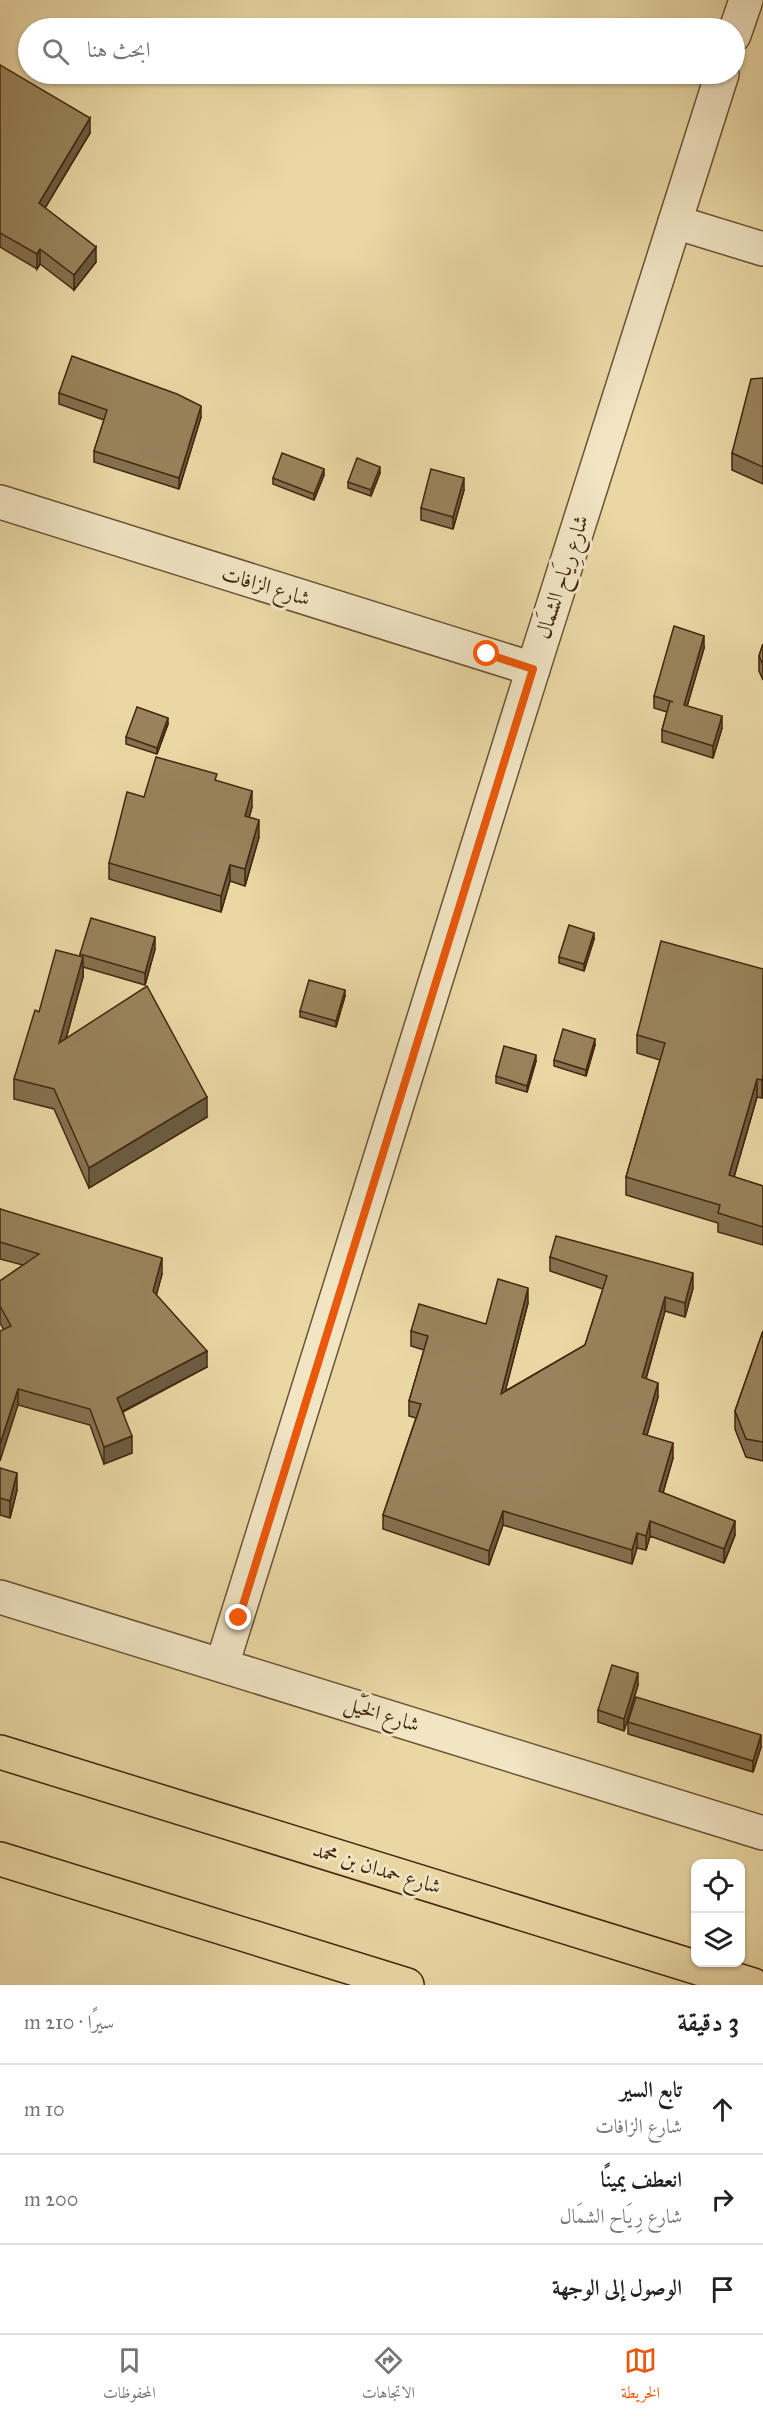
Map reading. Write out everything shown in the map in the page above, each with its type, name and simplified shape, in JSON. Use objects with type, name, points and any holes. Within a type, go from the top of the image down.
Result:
[{"type":"main road","name":"شارع حمدان بن محمد","points":[[0,1752],[753,1985]]},
{"type":"main road","points":[[0,1859],[407,1985]]},
{"type":"street","points":[[740,18],[746,0]]},
{"type":"street","name":"شارع رِيَاح الشمَال","points":[[222,1665],[533,669],[719,84]]},
{"type":"street","points":[[675,222],[763,249]]},
{"type":"street","name":"شارع الزافات","points":[[0,502],[533,669]]},
{"type":"street","name":"شارع الخَيْل","points":[[0,1597],[763,1833]]},
{"type":"building","points":[[0,65],[18,76],[18,84],[32,84],[90,118],[39,203],[96,247],[74,275],[40,249],[37,254],[0,233]]},
{"type":"building","points":[[72,356],[177,394],[201,406],[179,478],[94,451],[107,410],[59,393]]},
{"type":"building","points":[[763,378],[763,467],[732,453],[751,379]]},
{"type":"building","points":[[282,453],[324,469],[314,494],[273,478]]},
{"type":"building","points":[[357,458],[380,467],[371,490],[348,482]]},
{"type":"building","points":[[431,469],[464,478],[453,517],[421,508]]},
{"type":"building","points":[[674,626],[704,636],[684,705],[722,716],[713,746],[662,730],[670,701],[654,696]]},
{"type":"building","points":[[763,644],[763,665],[759,656]]},
{"type":"building","points":[[137,707],[168,718],[157,748],[126,737]]},
{"type":"building","points":[[156,757],[217,774],[215,780],[252,791],[245,816],[259,820],[245,869],[230,865],[221,896],[109,863],[127,792],[144,797]]},
{"type":"building","points":[[91,918],[155,937],[145,973],[80,954]]},
{"type":"building","points":[[569,925],[594,933],[584,964],[559,957]]},
{"type":"building","points":[[661,941],[763,969],[763,1075],[762,1080],[757,1079],[729,1175],[763,1186],[763,1227],[718,1213],[720,1205],[626,1177],[665,1043],[637,1035]]},
{"type":"building","points":[[56,950],[83,957],[59,1043],[147,986],[207,1097],[89,1168],[54,1089],[14,1079],[35,1010],[39,1012]]},
{"type":"building","points":[[309,980],[345,990],[336,1021],[300,1011]]},
{"type":"building","points":[[563,1029],[595,1039],[586,1070],[554,1060]]},
{"type":"building","points":[[504,1046],[536,1055],[527,1086],[496,1076]]},
{"type":"building","points":[[0,1209],[162,1258],[153,1291],[207,1351],[117,1398],[132,1436],[104,1447],[90,1409],[18,1389],[0,1444],[0,1331],[11,1326],[0,1306],[0,1281],[39,1254],[0,1242]]},
{"type":"building","points":[[556,1236],[693,1273],[685,1303],[665,1297],[642,1377],[658,1383],[643,1434],[673,1443],[659,1491],[735,1521],[724,1549],[650,1521],[646,1536],[637,1533],[632,1550],[503,1511],[489,1551],[383,1515],[421,1404],[409,1401],[428,1336],[411,1331],[419,1304],[486,1324],[498,1279],[528,1288],[501,1394],[585,1345],[607,1276],[550,1257]]},
{"type":"building","points":[[763,1331],[763,1442],[746,1439],[735,1411]]},
{"type":"building","points":[[0,1468],[17,1473],[10,1501],[0,1498]]},
{"type":"building","points":[[612,1665],[638,1673],[624,1719],[598,1710]]},
{"type":"building","points":[[636,1697],[761,1735],[753,1761],[628,1722]]},
{"type":"route","points":[[239,1618],[533,669],[487,654]]}]
